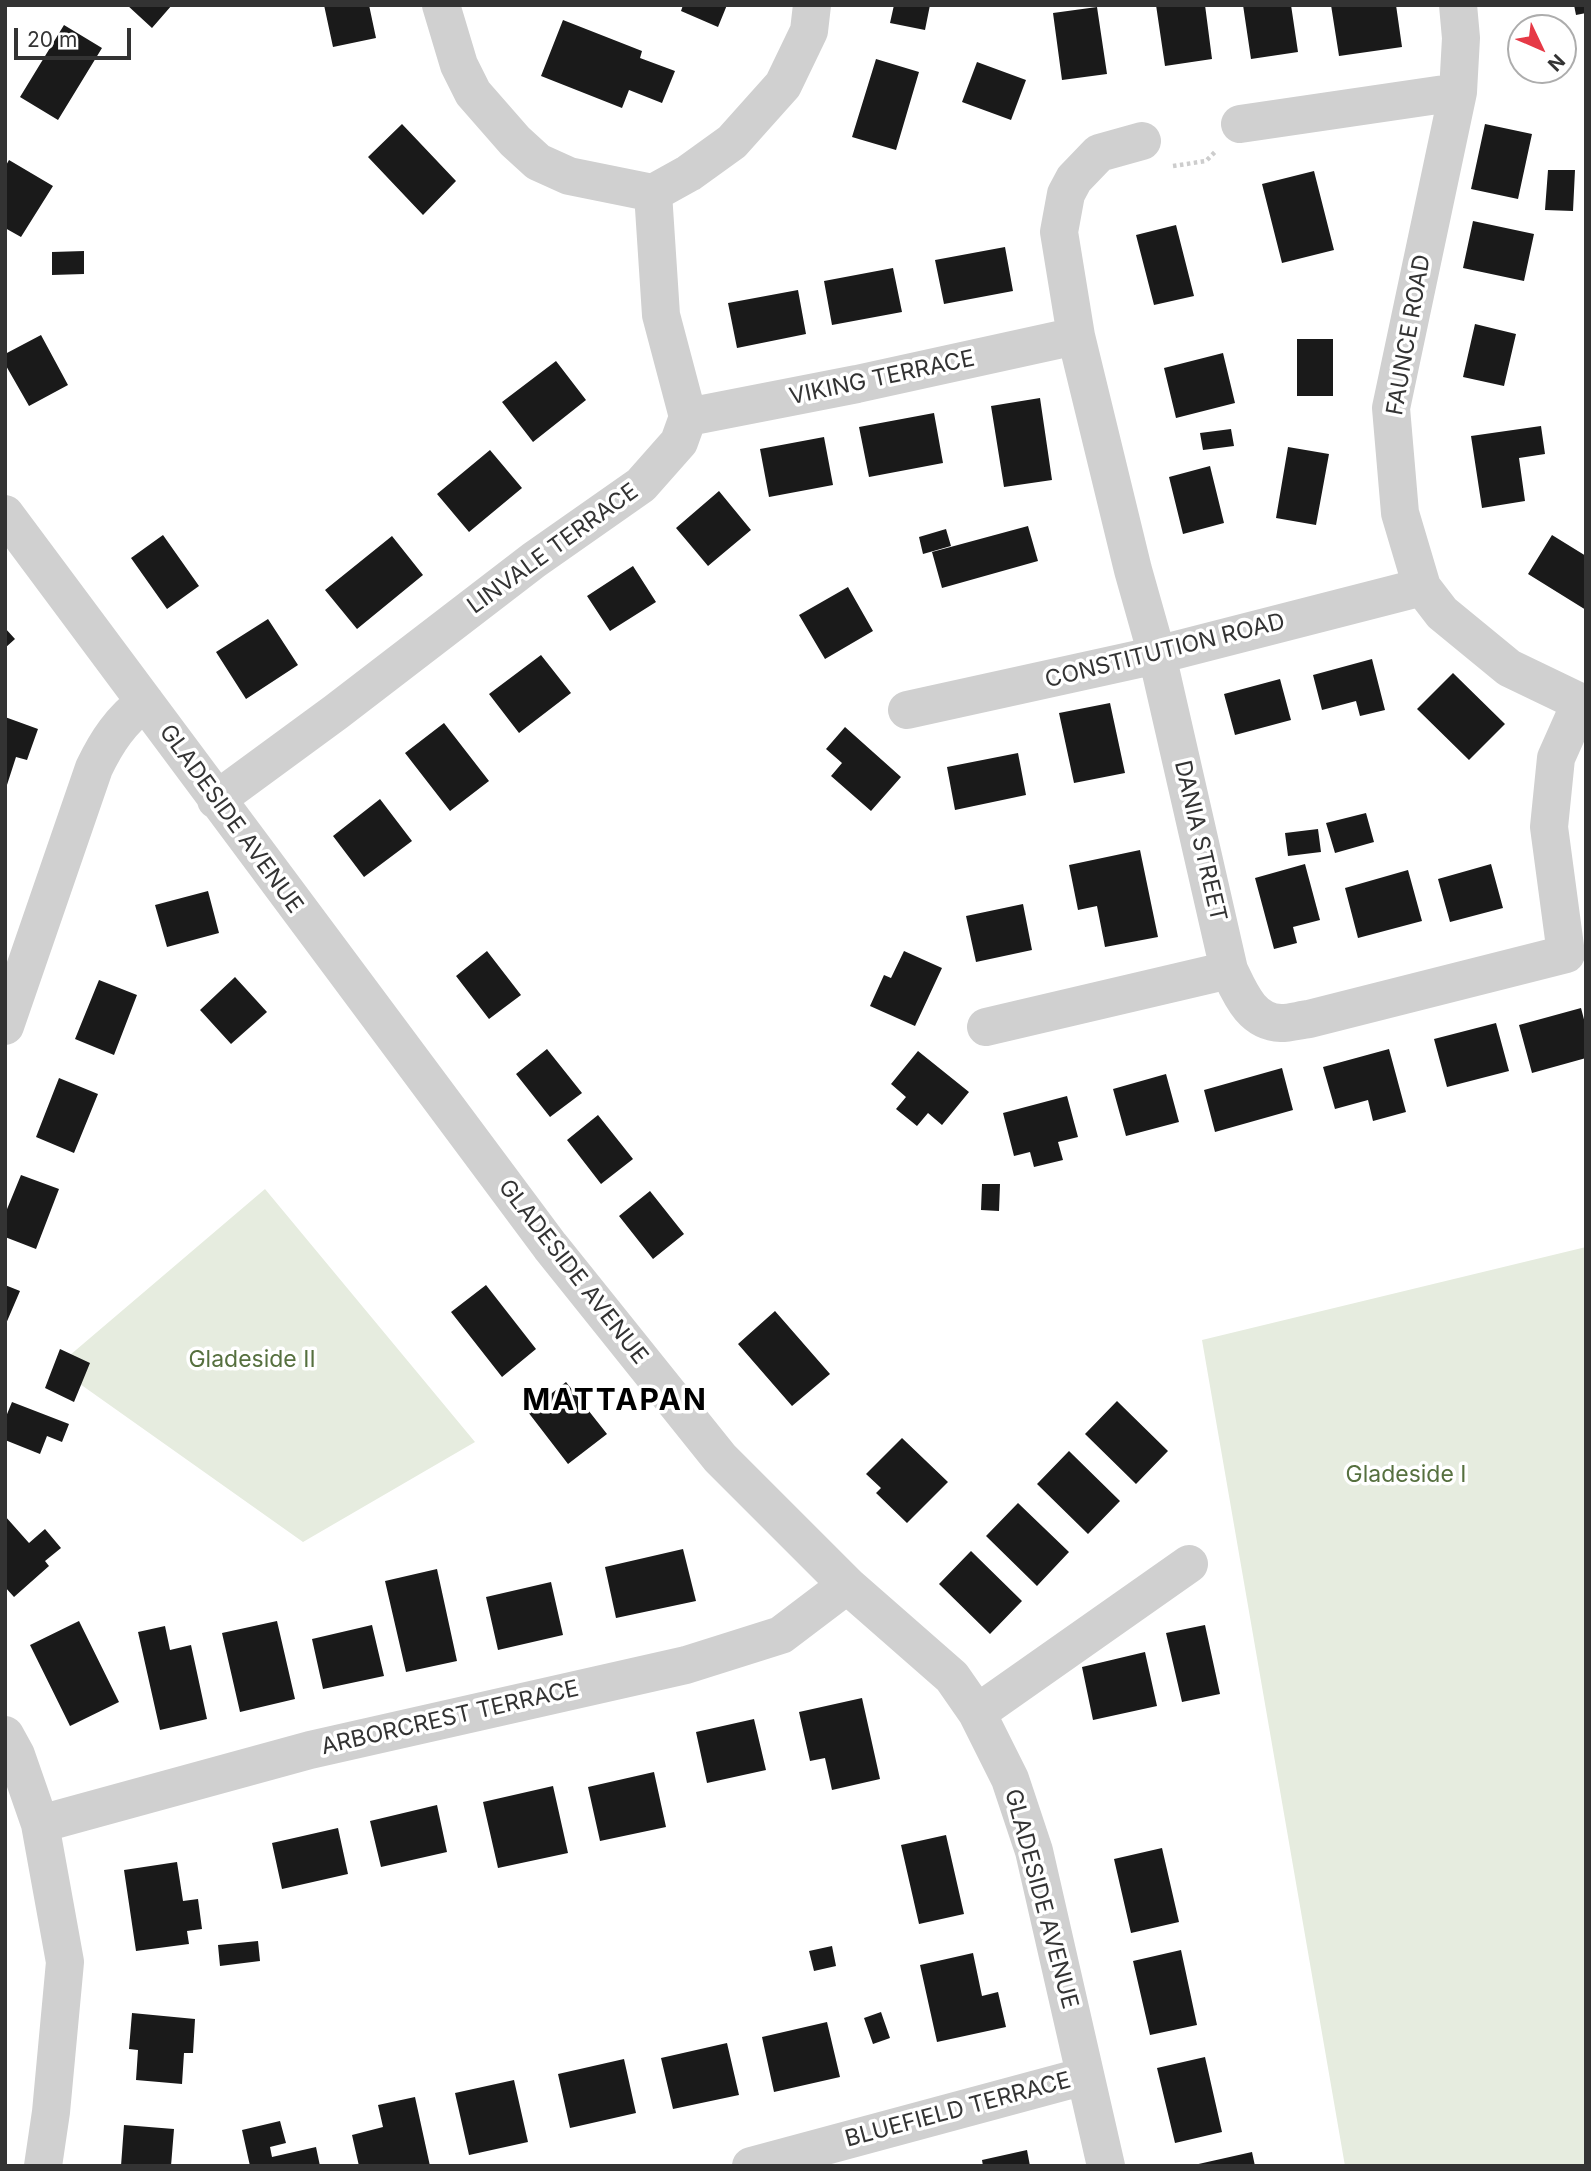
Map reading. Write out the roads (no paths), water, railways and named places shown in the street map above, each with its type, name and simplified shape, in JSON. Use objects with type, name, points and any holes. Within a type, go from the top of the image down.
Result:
[{"type":"street","points":[[441,5],[459,65],[473,93],[515,141],[538,162],[569,176],[653,193],[689,173],[732,142],[783,85],[809,31],[812,5]]},
{"type":"street","name":"FAUNCE ROAD","points":[[1458,5],[1461,38],[1458,92],[1391,408],[1400,513],[1422,587],[1442,613],[1509,668],[1583,704]]},
{"type":"street","points":[[1240,124],[1458,92]]},
{"type":"street","name":"DANIA STREET","points":[[1142,141],[1099,153],[1074,179],[1066,194],[1059,232],[1076,336],[1133,570],[1157,655],[1229,970],[1243,1001],[1260,1018],[1281,1023],[1309,1019],[1576,952],[1549,827],[1556,758],[1583,704]]},
{"type":"street","points":[[653,193],[661,316],[688,417]]},
{"type":"street","name":"VIKING TERRACE","points":[[688,417],[857,384],[1076,336]]},
{"type":"street","name":"LINVALE TERRACE","points":[[216,800],[336,712],[534,559],[641,485],[679,442],[688,417]]},
{"type":"street","name":"GLADESIDE AVENUE","points":[[5,514],[550,1247],[720,1458],[847,1586],[952,1677],[977,1713],[1010,1779],[1034,1851],[1107,2166]]},
{"type":"street","name":"CONSTITUTION ROAD","points":[[907,710],[1157,655],[1422,587]]},
{"type":"street","points":[[5,1026],[94,768],[116,729],[130,713],[145,702]]},
{"type":"street","points":[[986,1027],[1229,970]]},
{"type":"street","points":[[977,1713],[1189,1564]]},
{"type":"street","name":"ARBORCREST TERRACE","points":[[40,1824],[310,1750],[686,1665],[781,1635],[847,1586]]},
{"type":"street","points":[[5,1735],[16,1755],[40,1824],[65,1962],[51,2112],[43,2166]]},
{"type":"street","name":"BLUEFIELD TERRACE","points":[[751,2166],[1085,2076]]},
{"type":"district","name":"MATTAPAN","points":[[615,1401]]},
{"type":"park label","name":"Gladeside II","points":[[252,1360]]},
{"type":"park label","name":"Gladeside I","points":[[1406,1475]]}]
